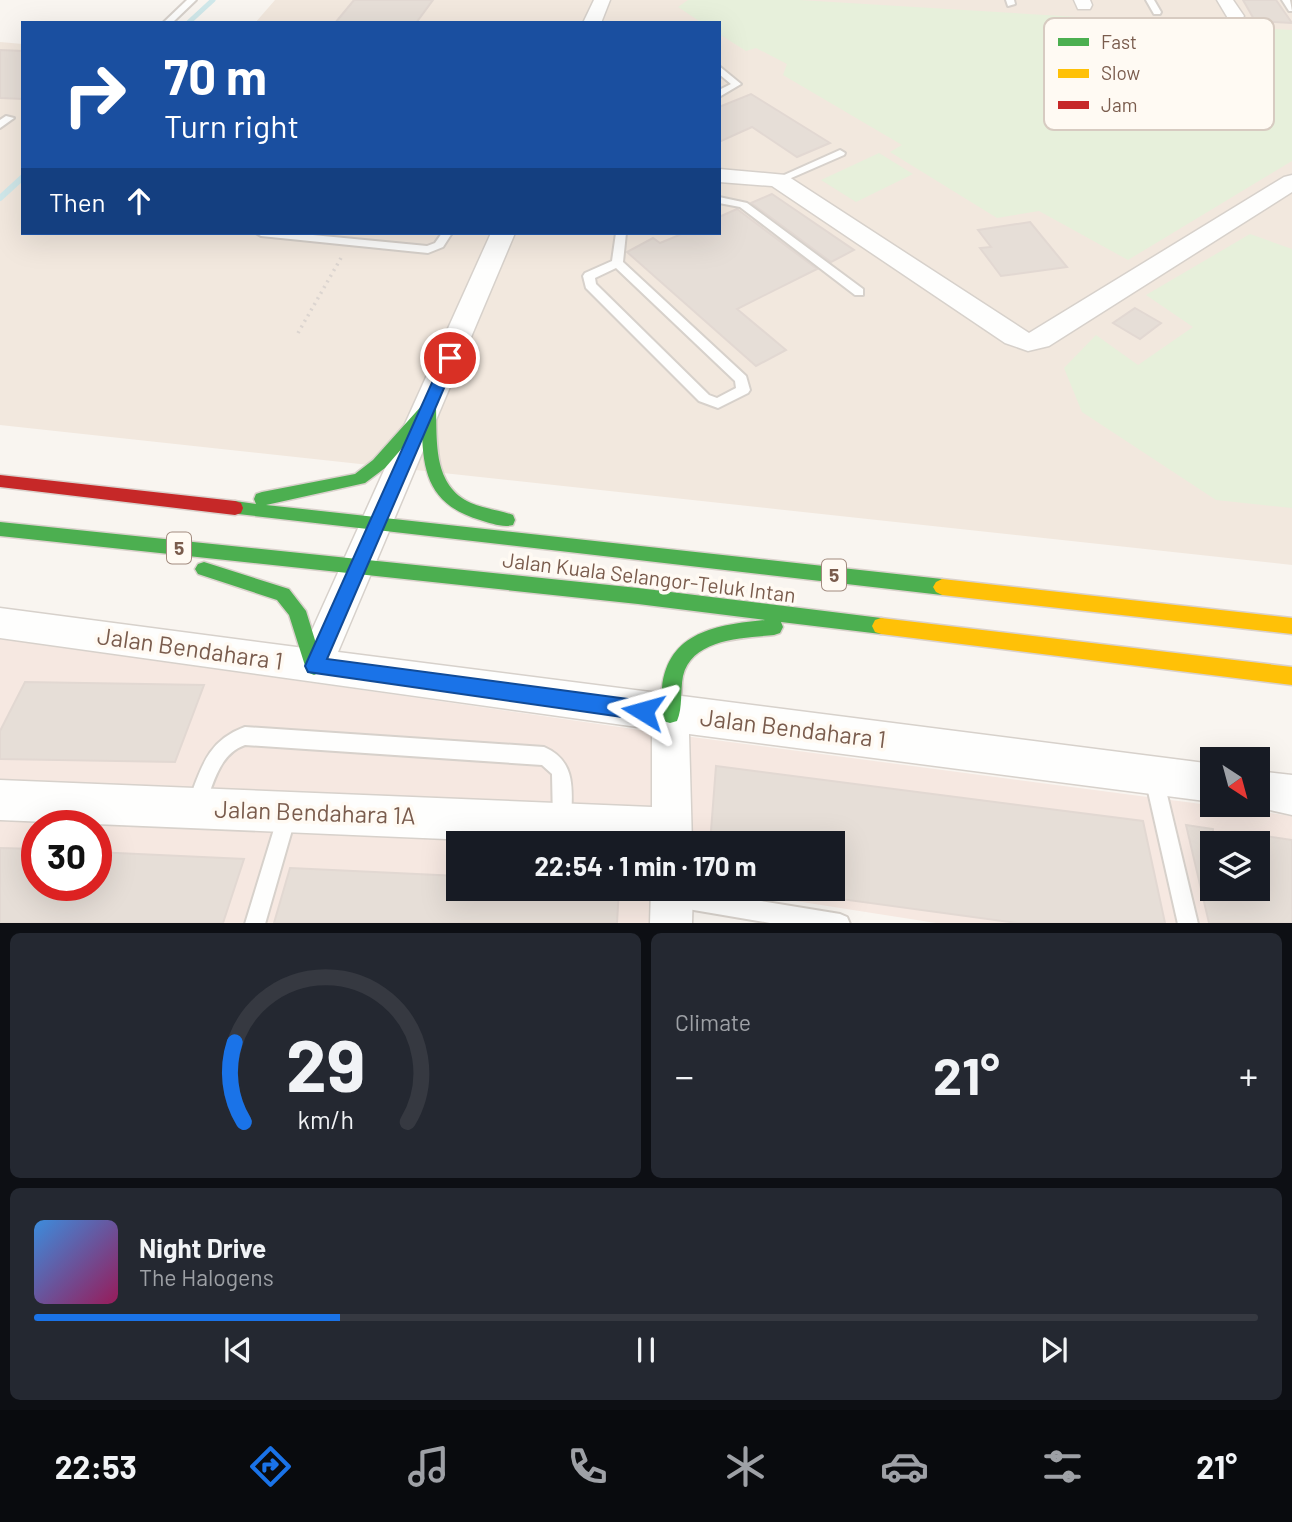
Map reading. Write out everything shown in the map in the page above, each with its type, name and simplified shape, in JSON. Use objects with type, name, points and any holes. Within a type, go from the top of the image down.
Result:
[{"type":"highway","points":[[222,506],[359,479],[379,464],[429,407]]},
{"type":"highway","points":[[429,407],[431,461],[443,492],[460,508],[523,524],[729,565]]},
{"type":"highway","name":"Jalan Kuala Selangor-Teluk Intan","points":[[0,481],[729,565],[882,579],[1292,626]]},
{"type":"highway","name":"Jalan Kuala Selangor-Teluk Intan","points":[[0,529],[638,596],[1292,676]]},
{"type":"highway","points":[[0,536],[218,571],[283,594],[296,611],[314,666]]},
{"type":"highway","points":[[670,714],[677,665],[693,646],[718,634],[828,620]]},
{"type":"street","points":[[593,21],[602,0]]},
{"type":"street","points":[[1225,0],[1235,16]]},
{"type":"street","points":[[721,175],[778,180],[1014,337],[1028,342],[1040,340],[1292,182]]},
{"type":"street","points":[[314,666],[502,235]]},
{"type":"street","name":"Jalan Bendahara 1","points":[[0,623],[670,714],[1200,781]]},
{"type":"street","points":[[670,714],[672,831]]},
{"type":"street","points":[[1270,792],[1292,795]]},
{"type":"street","name":"Jalan Bendahara 1A","points":[[0,800],[562,822],[633,831]]},
{"type":"lane","points":[[169,21],[192,0]]},
{"type":"lane","points":[[1150,0],[1157,12]]},
{"type":"lane","points":[[1286,0],[1292,9]]},
{"type":"lane","points":[[721,71],[737,83],[721,93]]},
{"type":"lane","points":[[778,180],[840,153]]},
{"type":"lane","points":[[721,200],[743,205],[859,292]]},
{"type":"lane","points":[[309,235],[428,250],[439,246],[446,235]]},
{"type":"lane","points":[[617,262],[621,235]]},
{"type":"lane","points":[[617,262],[741,379],[743,390],[718,403],[704,398],[590,285],[589,276],[617,262]]},
{"type":"lane","points":[[195,808],[224,745],[245,736],[553,759],[562,776],[562,822]]},
{"type":"lane","points":[[1153,773],[1188,923]]},
{"type":"lane","points":[[255,923],[288,811]]},
{"type":"lane","points":[[671,903],[840,923]]},
{"type":"path","points":[[298,332],[350,242]]},
{"type":"shaded area","points":[[275,0],[1292,0],[1292,565],[0,425],[0,42],[21,44],[21,235],[721,235],[721,21],[257,21]]},
{"type":"shaded area","points":[[0,638],[654,732],[1200,804],[1200,817],[1270,817],[1270,813],[1292,816],[1292,923],[936,923],[795,901],[845,901],[845,831],[446,831],[446,901],[653,901],[652,923],[0,923]]},
{"type":"green space","points":[[688,0],[799,0],[1095,18],[1044,18],[1044,130],[1274,130],[1274,29],[1292,30],[1292,161],[1128,260],[1039,211],[997,218],[890,152],[902,145],[783,75],[787,64],[756,48],[746,51],[721,35],[721,21],[699,21],[678,7]]},
{"type":"green space","points":[[879,153],[913,174],[856,202],[821,180]]},
{"type":"green space","points":[[1250,234],[1292,249],[1292,508],[1216,500],[1082,412],[1064,368],[1096,335],[1138,365],[1193,327],[1146,295]]},
{"type":"building","points":[[354,0],[433,0],[417,21],[337,21]]},
{"type":"building","points":[[1243,0],[1276,0],[1292,23],[1274,22],[1274,18],[1253,18]]},
{"type":"building","points":[[0,50],[21,51],[21,99],[0,98]]},
{"type":"building","points":[[751,94],[830,143],[797,157],[752,127],[721,141],[721,106]]},
{"type":"building","points":[[772,194],[854,250],[831,262],[751,203]]},
{"type":"building","points":[[737,209],[817,269],[737,309],[786,350],[756,366],[627,252],[653,238],[660,243],[679,235],[721,235],[721,216]]},
{"type":"building","points":[[1030,222],[1067,267],[1001,276],[980,248],[991,247],[978,230]]},
{"type":"building","points":[[1135,308],[1161,323],[1140,339],[1113,323]]},
{"type":"building","points":[[25,682],[204,685],[175,762],[0,759],[0,731]]},
{"type":"building","points":[[716,766],[1143,821],[1165,923],[1017,923],[845,900],[845,831],[711,831]]},
{"type":"building","points":[[1186,825],[1213,829],[1200,831],[1200,885]]},
{"type":"building","points":[[1270,837],[1292,840],[1292,923],[1209,923],[1204,901],[1270,901]]},
{"type":"building","points":[[0,848],[21,849],[21,901],[112,901],[112,853],[244,859],[223,923],[0,923]]},
{"type":"building","points":[[290,868],[446,875],[446,901],[618,901],[617,923],[274,923]]},
{"type":"waterway","points":[[190,21],[213,0]]},
{"type":"waterway","points":[[0,198],[21,179]]},
{"type":"traffic: fast","points":[[429,407],[431,453],[439,485],[448,497],[462,506],[507,520]]},
{"type":"traffic: fast","points":[[262,499],[359,479],[379,464],[429,407]]},
{"type":"traffic: fast","points":[[235,508],[942,587]]},
{"type":"traffic: fast","points":[[0,529],[638,596],[881,626]]},
{"type":"traffic: fast","points":[[204,569],[283,594],[297,611],[314,666]]},
{"type":"traffic: fast","points":[[670,714],[675,671],[691,648],[731,632],[774,627]]},
{"type":"traffic: slow","points":[[942,587],[1292,626]]},
{"type":"traffic: slow","points":[[881,626],[1292,676]]},
{"type":"traffic: jam","points":[[0,481],[235,508]]},
{"type":"route","points":[[450,358],[314,666],[643,711]]}]
